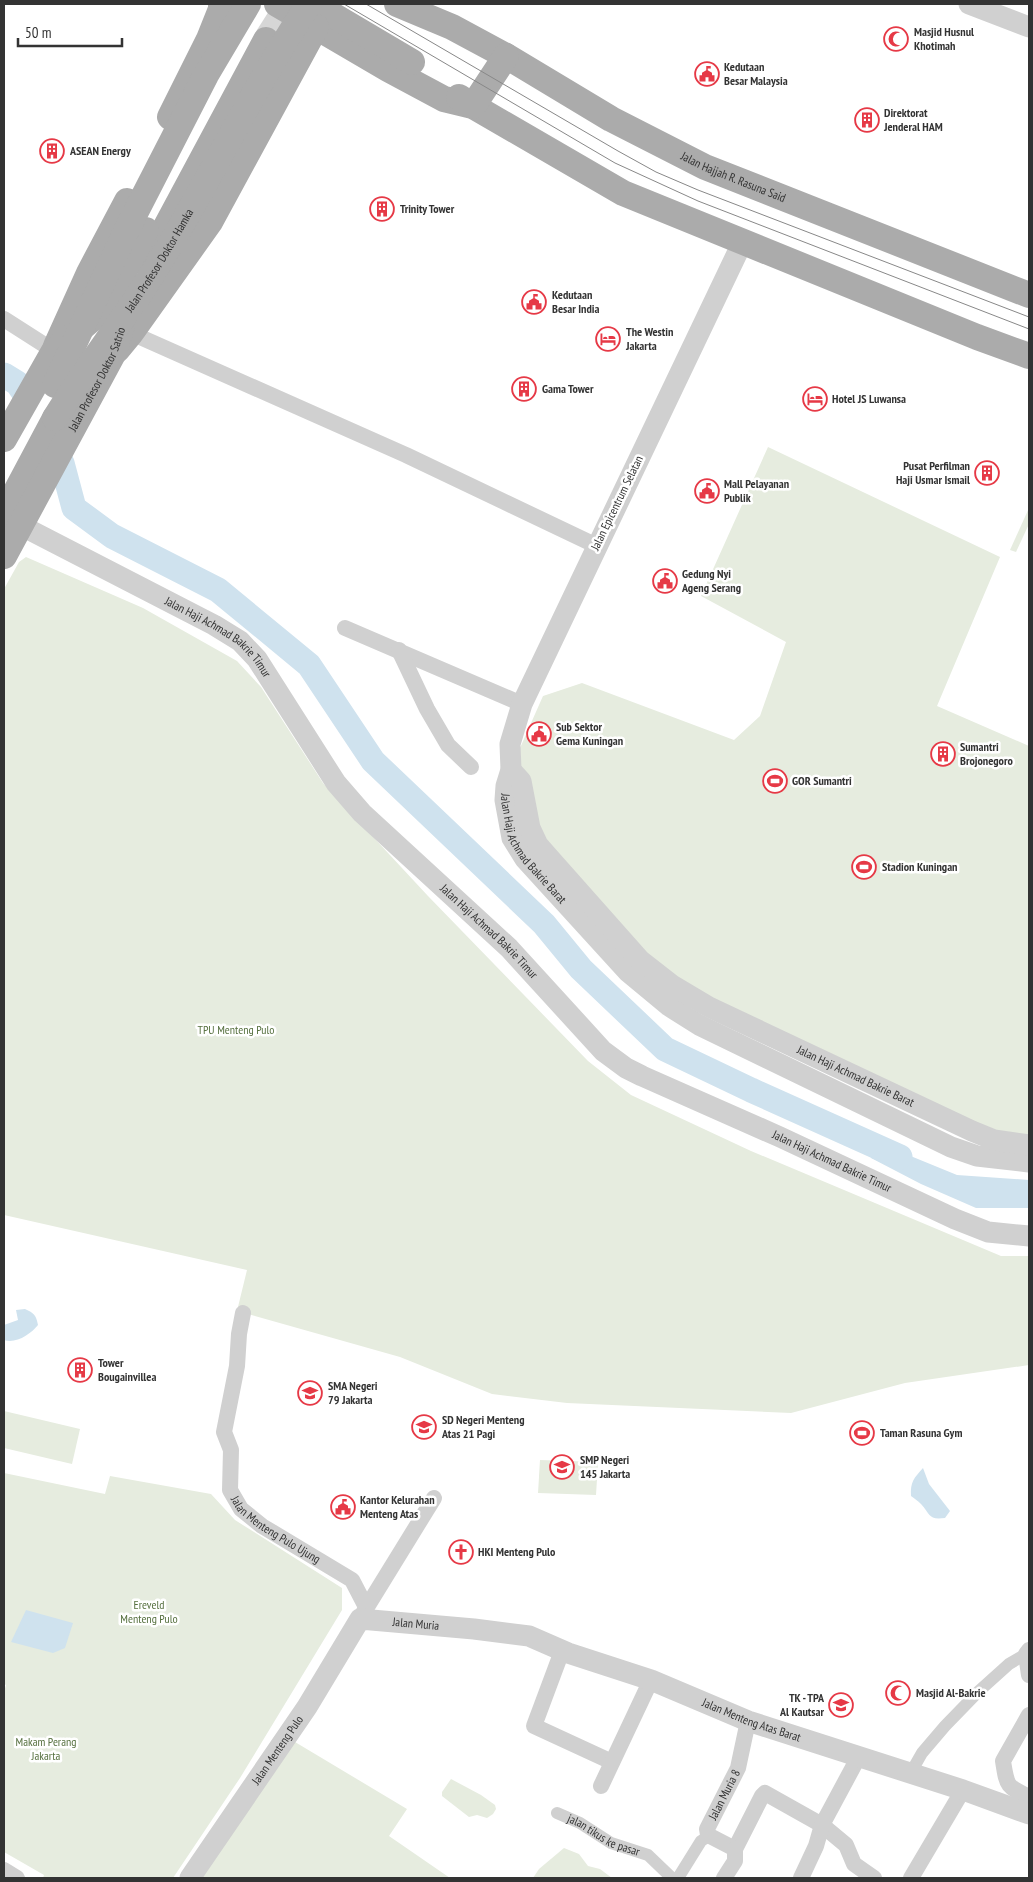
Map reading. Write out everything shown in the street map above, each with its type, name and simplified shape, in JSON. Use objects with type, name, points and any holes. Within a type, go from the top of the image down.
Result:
[{"type":"main road","points":[[54,351],[89,273],[116,224],[209,39],[221,9],[221,4]]},
{"type":"main road","points":[[4,478],[55,385],[128,227],[187,112],[228,35],[248,4]]},
{"type":"main road","points":[[277,4],[313,11],[444,100],[473,106],[623,193],[977,337],[1029,356]]},
{"type":"main road","name":"Jalan Hajjah R. Rasuna Said","points":[[398,4],[452,27],[506,56],[611,119],[705,167],[1029,295]]},
{"type":"main road","name":"Jalan Hajjah R. Rasuna Said","points":[[423,4],[452,27]]},
{"type":"main road","points":[[113,354],[210,222],[293,67],[313,11]]},
{"type":"main road","name":"Jalan Profesor Doktor Hamka","points":[[12,520],[69,396],[127,314],[161,260],[281,46],[313,11]]},
{"type":"main road","points":[[209,39],[225,25],[247,16],[281,36],[290,46],[293,54],[293,67]]},
{"type":"main road","name":"Jalan Profesor Doktor Satrio","points":[[4,439],[54,351],[105,308],[259,35],[134,289],[113,354],[12,520],[4,556]]},
{"type":"main road","points":[[473,106],[506,56]]},
{"type":"street","points":[[969,4],[1029,27]]},
{"type":"street","name":"Jalan Epicentrum Selatan","points":[[511,770],[510,744],[522,704],[743,242]]},
{"type":"street","points":[[4,319],[54,351]]},
{"type":"street","points":[[131,332],[406,455],[597,546]]},
{"type":"street","name":"Jalan Haji Achmad Bakrie Timur","points":[[12,520],[214,625],[240,641],[257,659],[328,772],[346,795],[509,948],[613,1060],[642,1076],[780,1137],[955,1219],[988,1232],[1029,1236]]},
{"type":"street","points":[[345,628],[522,704]]},
{"type":"street","points":[[399,650],[427,709],[448,745],[471,767]]},
{"type":"street","name":"Jalan Haji Achmad Bakrie Barat","points":[[511,770],[506,786],[514,799],[512,838],[525,859],[617,948],[628,972],[669,1006],[699,1025],[951,1147],[977,1156],[1029,1145]]},
{"type":"street","name":"Jalan Haji Achmad Bakrie Barat","points":[[1001,1150],[1029,1162]]},
{"type":"street","name":"Jalan Menteng Pulo Ujung","points":[[243,1313],[239,1334],[237,1366],[224,1432],[231,1450],[230,1490],[241,1509],[262,1526],[352,1580],[363,1613]]},
{"type":"street","points":[[363,1613],[430,1504]]},
{"type":"street","name":"Jalan Muria","points":[[363,1613],[474,1629]]},
{"type":"street","name":"Jalan Menteng Pulo","points":[[190,1878],[307,1707],[363,1613]]},
{"type":"street","name":"Jalan Menteng Atas Barat","points":[[474,1629],[529,1636],[562,1651],[651,1680],[748,1722],[963,1790],[1029,1814]]},
{"type":"street","points":[[562,1651],[534,1726],[612,1762]]},
{"type":"street","points":[[910,1774],[922,1753],[945,1726],[1009,1664],[1028,1652],[1029,1675]]},
{"type":"street","points":[[601,1786],[651,1680]]},
{"type":"street","points":[[1029,1715],[1003,1761],[1006,1780],[1012,1789],[1029,1797]]},
{"type":"street","name":"Jalan Muria 8","points":[[735,1849],[709,1836],[707,1829],[738,1768],[748,1722]]},
{"type":"street","points":[[801,1878],[816,1846],[822,1825],[858,1758]]},
{"type":"street","points":[[911,1878],[963,1790]]},
{"type":"street","points":[[724,1878],[735,1861],[735,1849],[765,1793],[822,1825],[846,1846],[854,1864],[874,1878]]},
{"type":"street","name":"jalan tikus ke pasar","points":[[557,1813],[580,1823],[611,1843],[648,1855],[672,1878]]},
{"type":"street","points":[[678,1878],[701,1842],[709,1836]]},
{"type":"street","points":[[4,1870],[17,1878]]},
{"type":"green space","name":"GOR Sumantri","points":[[768,447],[1000,557],[937,706],[1029,746],[1029,1146],[683,1001],[523,815],[520,748],[543,696],[582,683],[734,740],[760,716],[786,642],[701,596]]},
{"type":"green space","points":[[1029,508],[1029,524],[1016,552],[1010,550]]},
{"type":"green space","name":"TPU Menteng Pulo","points":[[26,557],[143,608],[237,661],[261,687],[323,783],[428,896],[588,1061],[631,1095],[751,1151],[1001,1256],[1029,1256],[1029,1365],[905,1383],[791,1413],[567,1403],[492,1394],[400,1357],[237,1311],[247,1270],[4,1215],[4,589],[19,562]]},
{"type":"green space","points":[[4,1411],[80,1429],[72,1464],[4,1448]]},
{"type":"green space","points":[[540,1460],[598,1462],[596,1495],[538,1493]]},
{"type":"green space","name":"Ereveld Menteng Pulo","points":[[4,1473],[105,1494],[110,1476],[211,1494],[235,1520],[342,1588],[342,1610],[240,1778],[173,1878],[43,1878],[44,1875],[4,1852],[4,1692],[6,1685],[4,1684]]},
{"type":"green space","points":[[295,1742],[407,1809],[389,1836],[450,1878],[201,1878]]},
{"type":"green space","points":[[451,1779],[495,1805],[496,1809],[493,1814],[487,1818],[477,1815],[469,1817],[442,1796],[442,1792]]},
{"type":"green space","points":[[564,1848],[579,1854],[588,1866],[600,1869],[612,1878],[533,1878],[539,1869]]},
{"type":"water","points":[[867,1135],[957,1175],[1029,1180],[1029,1208],[976,1208],[921,1184],[871,1158]]},
{"type":"water","points":[[25,1309],[34,1315],[38,1325],[23,1337],[13,1341],[4,1340],[4,1325],[18,1320],[16,1310]]},
{"type":"water","points":[[923,1468],[929,1484],[950,1511],[945,1518],[933,1517],[911,1496],[913,1480]]},
{"type":"water","points":[[26,1610],[73,1623],[65,1648],[53,1653],[11,1642]]},
{"type":"waterway","points":[[4,375],[17,383],[26,396]]},
{"type":"waterway","points":[[62,463],[74,508],[112,536],[218,590],[309,665],[373,761],[544,924],[581,969],[665,1049],[900,1157]]},
{"type":"tunnel","points":[[266,40],[289,4]]},
{"type":"tram line","points":[[344,4],[615,163],[698,201],[1029,329]]},
{"type":"tram line","points":[[366,4],[656,172],[698,190],[1029,317]]},
{"type":"place","name":"Masjid Husnul Khotimah","points":[[896,39]]},
{"type":"place","name":"Kedutaan Besar Malaysia","points":[[707,74]]},
{"type":"place","name":"Direktorat Jenderal HAM","points":[[867,120]]},
{"type":"place","name":"ASEAN Energy","points":[[52,151]]},
{"type":"place","name":"Trinity Tower","points":[[382,209]]},
{"type":"place","name":"Kedutaan Besar India","points":[[534,302]]},
{"type":"place","name":"The Westin Jakarta","points":[[608,339]]},
{"type":"place","name":"Gama Tower","points":[[524,389]]},
{"type":"place","name":"Hotel JS Luwansa","points":[[815,399]]},
{"type":"place","name":"Pusat Perfilman Haji Usmar Ismail","points":[[987,473]]},
{"type":"place","name":"Mall Pelayanan Publik","points":[[707,491]]},
{"type":"place","name":"Gedung Nyi Ageng Serang","points":[[665,581]]},
{"type":"place","name":"Sub Sektor Gema Kuningan","points":[[539,734]]},
{"type":"place","name":"Sumantri Brojonegoro","points":[[943,754]]},
{"type":"place","name":"GOR Sumantri","points":[[775,781]]},
{"type":"place","name":"Stadion Kuningan","points":[[864,867]]},
{"type":"place","name":"Tower Bougainvillea","points":[[80,1370]]},
{"type":"place","name":"SMA Negeri 79 Jakarta","points":[[310,1393]]},
{"type":"place","name":"SD Negeri Menteng Atas 21 Pagi","points":[[424,1427]]},
{"type":"place","name":"Taman Rasuna Gym","points":[[862,1433]]},
{"type":"place","name":"SMP Negeri 145 Jakarta","points":[[562,1467]]},
{"type":"place","name":"Kantor Kelurahan Menteng Atas","points":[[343,1507]]},
{"type":"place","name":"HKI Menteng Pulo","points":[[461,1552]]},
{"type":"place","name":"Masjid Al-Bakrie","points":[[898,1693]]},
{"type":"place","name":"TK - TPA Al Kautsar","points":[[841,1705]]},
{"type":"park label","name":"Makam Perang Jakarta","points":[[46,1749]]}]
